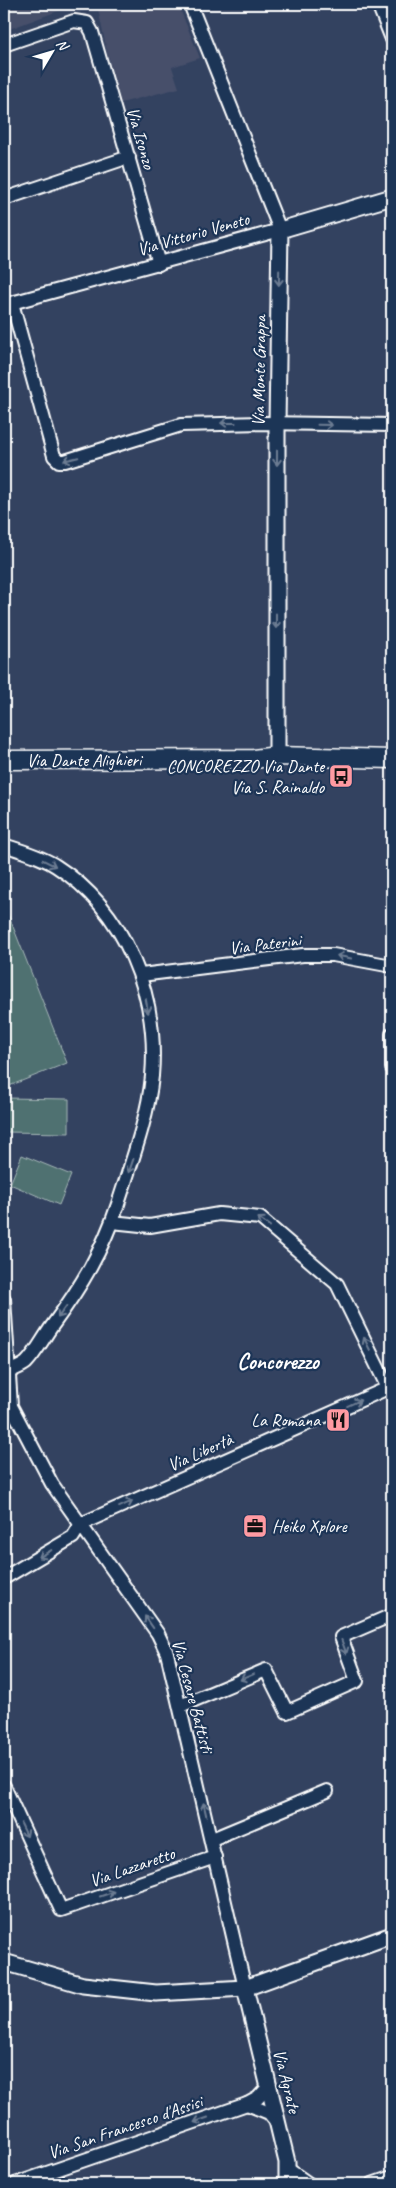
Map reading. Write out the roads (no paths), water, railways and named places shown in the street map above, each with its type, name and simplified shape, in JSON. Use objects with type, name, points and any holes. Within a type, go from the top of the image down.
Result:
[{"type":"main road","name":"Via Dante Alighieri","points":[[4,760],[254,759],[277,756],[392,759]]},
{"type":"main road","name":"Via Dante Alighieri","points":[[254,759],[277,767],[392,768]]},
{"type":"street","name":"Via Monte Grappa","points":[[190,4],[280,230],[276,424],[277,756]]},
{"type":"street","points":[[378,4],[392,39]]},
{"type":"street","name":"Via Isonzo","points":[[4,45],[74,21],[87,23],[92,32],[159,264]]},
{"type":"street","points":[[4,199],[129,157]]},
{"type":"street","name":"Via Vittorio Veneto","points":[[8,304],[159,264],[392,197]]},
{"type":"street","points":[[8,304],[54,456],[59,461],[65,461],[181,425],[201,423],[392,425]]},
{"type":"street","points":[[4,845],[56,866],[88,892],[119,928],[141,975],[150,1021],[152,1076],[138,1144],[112,1222],[99,1252],[81,1286],[26,1363],[9,1372]]},
{"type":"street","name":"Via Paterini","points":[[141,975],[228,966],[303,955],[333,955],[392,966]]},
{"type":"street","points":[[392,1034],[392,1068]]},
{"type":"street","name":"Via Libertà","points":[[81,1524],[388,1388],[337,1284],[260,1218],[219,1214],[150,1226],[112,1222]]},
{"type":"street","points":[[4,1299],[9,1372],[7,1406]]},
{"type":"street","name":"Via Cesare Battisti","points":[[7,1406],[52,1484],[158,1634],[167,1653],[212,1839],[244,1988]]},
{"type":"street","points":[[4,1578],[73,1537],[81,1524]]},
{"type":"street","points":[[180,1706],[266,1670],[287,1712],[357,1681],[341,1637],[392,1615]]},
{"type":"street","name":"Via Lazzaretto","points":[[4,1786],[61,1910],[215,1857]]},
{"type":"street","points":[[212,1839],[327,1791]]},
{"type":"street","points":[[4,1962],[82,1985],[128,1990],[156,1993],[244,1988],[392,1935]]},
{"type":"street","name":"Via Agrate","points":[[244,1988],[278,2124],[288,2177]]},
{"type":"street","name":"Via San Francesco d'Assisi","points":[[15,2184],[247,2104],[258,2098],[269,2086]]},
{"type":"street","points":[[247,2104],[269,2112],[278,2124]]},
{"type":"street","points":[[288,2177],[309,2184]]},
{"type":"street","points":[[372,2184],[392,2177]]},
{"type":"place","name":"CONCOREZZO Via Dante Via S. Rainaldo","points":[[341,776]]},
{"type":"place","name":"La Romana","points":[[338,1420]]},
{"type":"place","name":"Heiko Xplore","points":[[255,1526]]},
{"type":"district","name":"Concorezzo","points":[[278,1361]]}]
